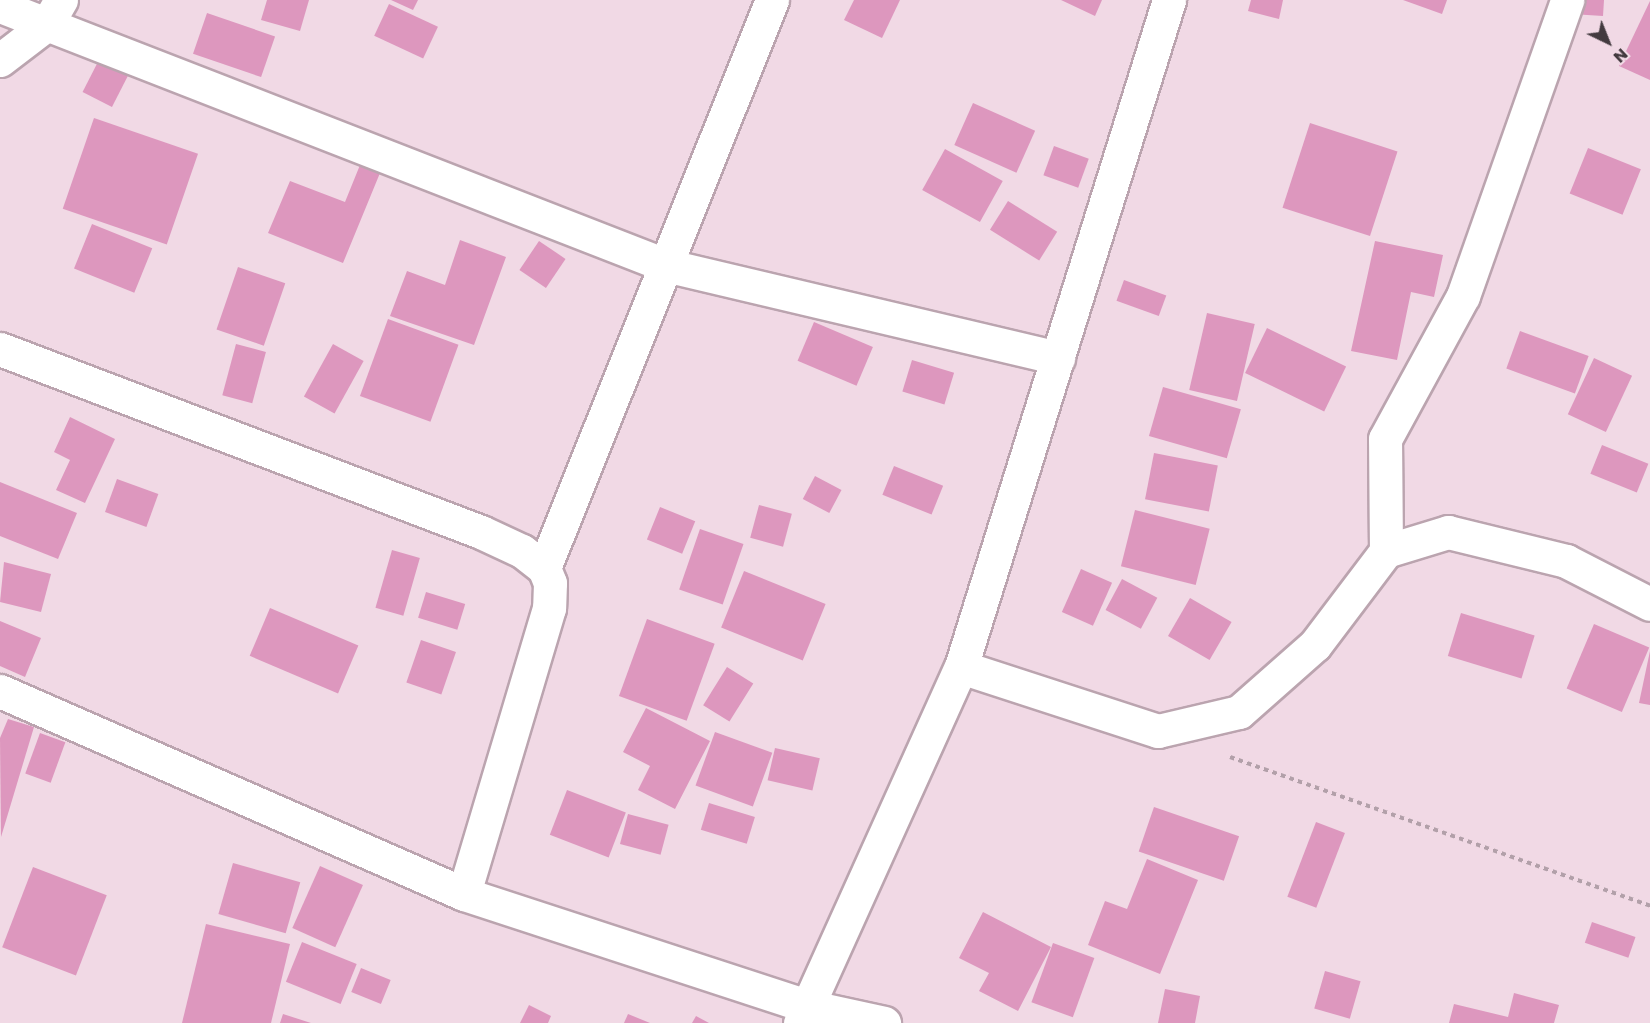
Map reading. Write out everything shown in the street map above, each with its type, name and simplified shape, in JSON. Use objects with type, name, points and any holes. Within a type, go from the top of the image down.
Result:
[{"type":"street","points":[[544,568],[772,0]]},
{"type":"street","points":[[804,1014],[962,667],[1169,0]]},
{"type":"street","points":[[962,667],[1158,731],[1239,712],[1315,645],[1386,550],[1386,439],[1463,296],[1567,0]]},
{"type":"street","points":[[0,6],[54,12],[665,265],[1058,358]]},
{"type":"street","points":[[0,60],[54,12]]},
{"type":"street","points":[[0,349],[482,532],[522,551],[544,568],[550,583],[549,608],[464,894]]},
{"type":"street","points":[[1386,550],[1448,532],[1566,561],[1650,604]]},
{"type":"street","points":[[0,691],[464,894],[804,1014],[884,1023]]},
{"type":"path","points":[[1225,755],[1650,906]]},
{"type":"building","points":[[267,0],[309,0],[300,31],[261,20]]},
{"type":"building","points":[[391,0],[418,0],[413,10]]},
{"type":"building","points":[[854,0],[900,0],[882,38],[844,20]]},
{"type":"building","points":[[1061,0],[1102,0],[1095,16]]},
{"type":"building","points":[[1251,0],[1283,0],[1279,19],[1248,11]]},
{"type":"building","points":[[1403,0],[1447,0],[1442,14]]},
{"type":"building","points":[[1557,0],[1604,0],[1603,16],[1556,13]]},
{"type":"building","points":[[1650,1],[1650,80],[1619,66]]},
{"type":"building","points":[[389,4],[438,27],[423,59],[374,36]]},
{"type":"building","points":[[207,13],[275,36],[261,77],[193,54]]},
{"type":"building","points":[[103,52],[132,67],[112,107],[83,92]]},
{"type":"building","points":[[973,103],[1035,131],[1016,173],[954,145]]},
{"type":"building","points":[[94,118],[198,154],[167,245],[63,209]]},
{"type":"building","points":[[1310,123],[1397,151],[1370,236],[1282,208]]},
{"type":"building","points":[[1054,146],[1089,159],[1078,188],[1043,175]]},
{"type":"building","points":[[1588,148],[1641,169],[1622,215],[1570,193]]},
{"type":"building","points":[[945,149],[1003,181],[980,222],[922,190]]},
{"type":"building","points":[[360,165],[380,173],[343,263],[268,233],[290,181],[345,202]]},
{"type":"building","points":[[1008,201],[1057,232],[1039,261],[990,230]]},
{"type":"building","points":[[92,224],[152,248],[134,293],[74,269]]},
{"type":"building","points":[[460,240],[506,257],[474,345],[390,316],[407,271],[445,285]]},
{"type":"building","points":[[539,241],[566,259],[546,288],[519,270]]},
{"type":"building","points":[[1375,241],[1443,255],[1434,297],[1411,292],[1397,360],[1351,351]]},
{"type":"building","points":[[238,267],[285,283],[264,346],[217,329]]},
{"type":"building","points":[[1124,280],[1166,295],[1159,316],[1116,301]]},
{"type":"building","points":[[1207,313],[1255,324],[1237,401],[1189,390]]},
{"type":"building","points":[[388,319],[458,345],[430,422],[360,396]]},
{"type":"building","points":[[814,322],[873,347],[857,386],[798,361]]},
{"type":"building","points":[[1267,328],[1346,367],[1324,412],[1245,373]]},
{"type":"building","points":[[1520,331],[1589,356],[1575,394],[1506,369]]},
{"type":"building","points":[[236,344],[266,352],[252,403],[222,395]]},
{"type":"building","points":[[333,344],[364,361],[335,413],[304,396]]},
{"type":"building","points":[[1594,358],[1632,376],[1606,432],[1568,414]]},
{"type":"building","points":[[912,360],[954,373],[944,404],[902,392]]},
{"type":"building","points":[[1163,387],[1241,409],[1227,458],[1149,436]]},
{"type":"building","points":[[70,417],[115,439],[85,503],[56,490],[70,460],[54,452]]},
{"type":"building","points":[[1602,445],[1648,464],[1637,492],[1590,474]]},
{"type":"building","points":[[1154,453],[1218,465],[1209,512],[1145,499]]},
{"type":"building","points":[[894,466],[943,486],[932,515],[882,495]]},
{"type":"building","points":[[815,476],[841,490],[829,513],[803,499]]},
{"type":"building","points":[[117,479],[158,494],[146,527],[105,512]]},
{"type":"building","points":[[0,482],[77,513],[58,559],[0,536]]},
{"type":"building","points":[[759,505],[792,514],[783,547],[750,538]]},
{"type":"building","points":[[660,507],[695,521],[682,554],[647,539]]},
{"type":"building","points":[[1135,510],[1210,529],[1196,585],[1121,566]]},
{"type":"building","points":[[700,529],[743,544],[723,604],[679,590]]},
{"type":"building","points":[[392,550],[420,558],[403,616],[375,608]]},
{"type":"building","points":[[4,562],[51,574],[41,612],[0,602]]},
{"type":"building","points":[[1081,569],[1112,583],[1093,626],[1062,612]]},
{"type":"building","points":[[744,571],[826,604],[803,661],[721,628]]},
{"type":"building","points":[[1122,579],[1157,598],[1141,629],[1106,610]]},
{"type":"building","points":[[426,592],[465,604],[457,630],[418,618]]},
{"type":"building","points":[[1190,598],[1232,622],[1210,660],[1168,636]]},
{"type":"building","points":[[270,608],[358,646],[338,693],[250,656]]},
{"type":"building","points":[[1461,613],[1535,636],[1521,679],[1448,656]]},
{"type":"building","points":[[647,619],[715,644],[687,721],[619,696]]},
{"type":"building","points":[[0,621],[41,638],[25,677],[0,666]]},
{"type":"building","points":[[1594,624],[1649,647],[1622,712],[1567,688]]},
{"type":"building","points":[[421,640],[456,652],[441,695],[406,683]]},
{"type":"building","points":[[1650,651],[1650,705],[1639,703]]},
{"type":"building","points":[[727,667],[753,683],[729,722],[703,705]]},
{"type":"building","points":[[646,708],[710,741],[675,809],[638,790],[650,766],[623,752]]},
{"type":"building","points":[[8,719],[34,727],[1,837],[0,738]]},
{"type":"building","points":[[715,732],[772,753],[753,806],[696,786]]},
{"type":"building","points":[[40,733],[65,742],[51,783],[25,773]]},
{"type":"building","points":[[775,748],[820,758],[812,791],[768,780]]},
{"type":"building","points":[[567,790],[626,813],[609,857],[550,835]]},
{"type":"building","points":[[709,803],[755,817],[747,844],[701,830]]},
{"type":"building","points":[[1154,807],[1239,836],[1224,881],[1139,851]]},
{"type":"building","points":[[628,814],[669,825],[661,855],[620,844]]},
{"type":"building","points":[[1316,822],[1345,833],[1316,908],[1287,897]]},
{"type":"building","points":[[1147,859],[1198,880],[1160,974],[1088,945],[1105,901],[1127,909]]},
{"type":"building","points":[[233,863],[300,882],[286,933],[218,914]]},
{"type":"building","points":[[320,866],[363,885],[335,947],[292,928]]},
{"type":"building","points":[[33,867],[107,895],[76,976],[2,947]]},
{"type":"building","points":[[983,912],[1051,947],[1018,1011],[979,991],[989,973],[959,958]]},
{"type":"building","points":[[1592,922],[1635,937],[1628,958],[1585,943]]},
{"type":"building","points":[[206,924],[290,944],[271,1023],[182,1023]]},
{"type":"building","points":[[302,942],[357,964],[341,1004],[286,982]]},
{"type":"building","points":[[1053,943],[1094,958],[1073,1017],[1031,1002]]},
{"type":"building","points":[[361,968],[391,980],[381,1004],[351,992]]},
{"type":"building","points":[[1325,971],[1361,981],[1350,1019],[1314,1008]]},
{"type":"building","points":[[1165,989],[1200,996],[1195,1023],[1158,1023]]},
{"type":"building","points":[[1514,993],[1559,1005],[1554,1023],[1449,1023],[1454,1004],[1508,1017]]},
{"type":"building","points":[[529,1005],[551,1016],[548,1023],[520,1023]]},
{"type":"building","points":[[283,1014],[311,1023],[280,1023]]},
{"type":"building","points":[[628,1014],[650,1023],[624,1023]]},
{"type":"building","points":[[696,1016],[709,1023],[692,1023]]}]
